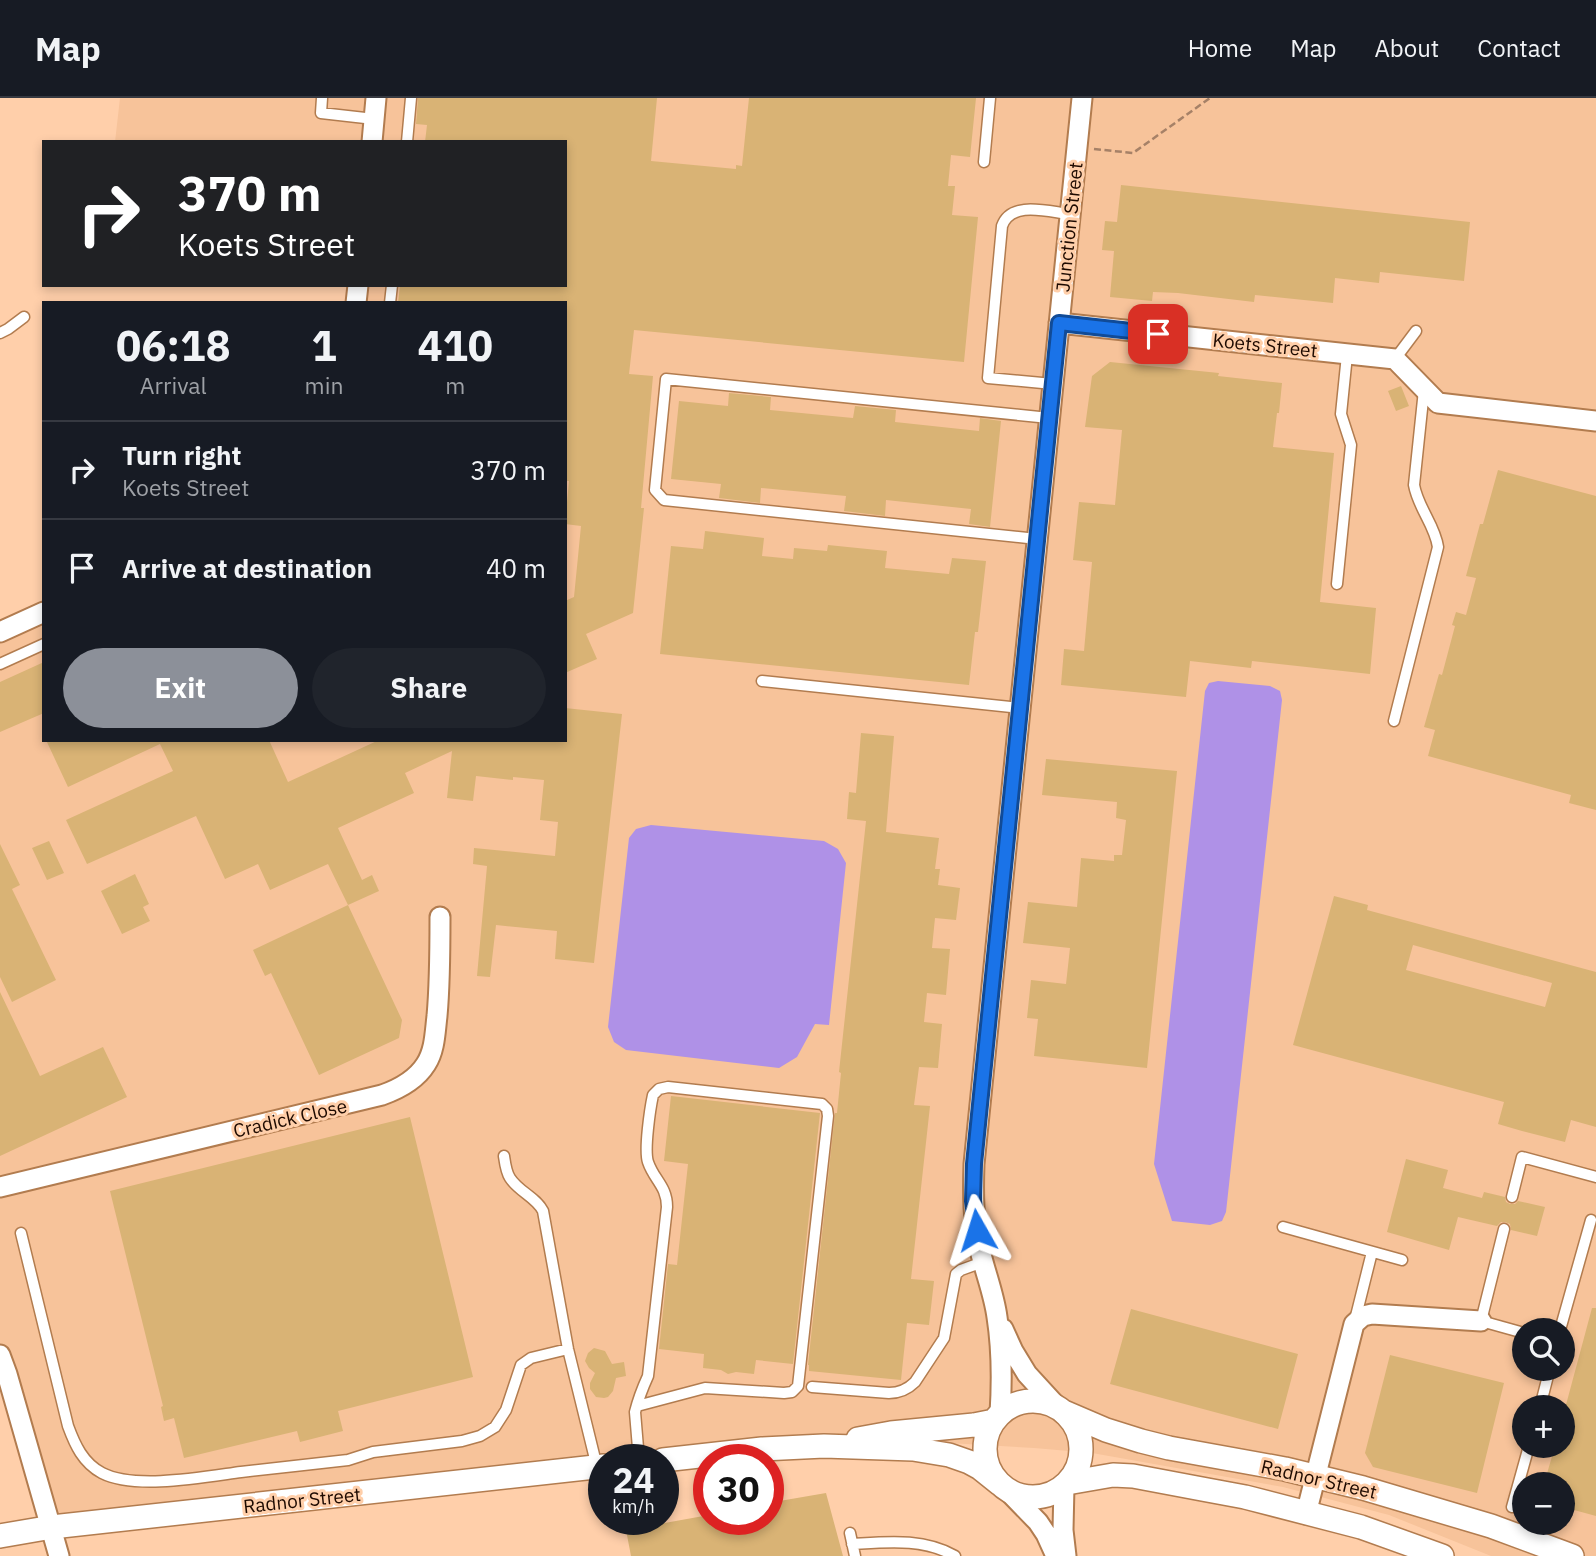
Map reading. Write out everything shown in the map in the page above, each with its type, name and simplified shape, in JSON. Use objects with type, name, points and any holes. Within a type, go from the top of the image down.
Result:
[{"type":"street","points":[[372,140],[376,98]]},
{"type":"street","name":"Junction Street","points":[[1062,1411],[1027,1374],[997,1315],[974,1214],[974,1164],[1082,98]]},
{"type":"street","name":"Koets Street","points":[[1059,323],[1395,359]]},
{"type":"street","points":[[1395,359],[1443,405],[1596,421]]},
{"type":"street","points":[[0,632],[42,613]]},
{"type":"street","name":"Cradick Close","points":[[0,1187],[382,1096],[402,1086],[426,1063],[434,1041],[440,980],[440,917]]},
{"type":"street","points":[[1306,1514],[1354,1324],[1363,1316],[1372,1314],[1481,1321]]},
{"type":"street","name":"Junction Street","points":[[997,1315],[1002,1383],[997,1417]]},
{"type":"street","points":[[0,1355],[59,1556]]},
{"type":"street","points":[[679,1458],[762,1449],[824,1446],[914,1449],[949,1455],[969,1462],[1018,1495],[1034,1497],[1050,1494],[1065,1484],[1075,1472],[1081,1447],[1073,1422],[1062,1411],[1046,1403],[1027,1402],[1017,1404],[997,1417],[974,1424],[891,1433],[824,1446]]},
{"type":"street","name":"Radnor Street","points":[[1062,1411],[1122,1436],[1316,1476],[1438,1510],[1491,1526],[1564,1554]]},
{"type":"street","points":[[997,1417],[985,1442],[987,1465],[992,1475],[1038,1522],[1056,1556]]},
{"type":"street","name":"Radnor Street","points":[[0,1536],[52,1527],[588,1468]]},
{"type":"street","name":"Radnor Street","points":[[1065,1484],[1112,1475],[1133,1476],[1234,1495],[1360,1527],[1442,1556]]},
{"type":"street","points":[[1065,1484],[1063,1530],[1066,1556]]},
{"type":"lane","points":[[322,98],[321,113],[374,119]]},
{"type":"lane","points":[[407,140],[411,98]]},
{"type":"lane","points":[[984,162],[990,98]]},
{"type":"lane","points":[[1053,384],[988,378],[1001,240],[1004,220],[1015,211],[1024,209],[1070,214]]},
{"type":"lane","points":[[0,333],[24,317]]},
{"type":"lane","points":[[1395,359],[1416,331]]},
{"type":"lane","points":[[1337,584],[1351,445],[1342,418],[1347,355]]},
{"type":"lane","points":[[1037,539],[664,500],[655,490],[666,379],[1049,418]]},
{"type":"lane","points":[[1394,721],[1438,547],[1414,485],[1424,389]]},
{"type":"lane","points":[[0,664],[42,645]]},
{"type":"lane","points":[[762,681],[1020,708]]},
{"type":"lane","points":[[637,1406],[705,1388],[784,1393],[792,1392],[798,1386],[828,1116],[827,1109],[822,1104],[668,1087],[653,1095],[646,1156],[665,1192],[667,1207],[648,1376],[637,1406],[635,1420],[637,1444]]},
{"type":"lane","points":[[503,1156],[509,1177],[538,1203],[543,1211],[568,1349],[595,1444]]},
{"type":"lane","points":[[1512,1197],[1522,1157],[1596,1177]]},
{"type":"lane","points":[[1563,1318],[1591,1220]]},
{"type":"lane","points":[[1283,1227],[1402,1260]]},
{"type":"lane","points":[[1504,1228],[1481,1321],[1512,1330]]},
{"type":"lane","points":[[21,1233],[73,1440],[90,1465],[103,1474],[116,1478],[133,1481],[174,1480],[348,1460],[373,1452],[471,1440],[488,1432],[499,1422],[506,1410],[517,1372],[526,1361],[568,1349]]},
{"type":"lane","points":[[1354,1324],[1372,1252]]},
{"type":"lane","points":[[812,1387],[888,1394],[909,1388],[944,1338],[956,1274],[983,1262]]},
{"type":"lane","points":[[855,1556],[851,1538],[929,1545],[955,1556]]},
{"type":"path","points":[[1077,148],[1133,153],[1210,98]]},
{"type":"shaded area","points":[[120,98],[1596,98],[1596,1556],[1491,1556],[1389,1515],[1283,1487],[1092,1453],[948,1443],[784,1453],[784,1444],[693,1444],[693,1458],[679,1459],[679,1444],[588,1444],[588,1462],[54,1529],[0,1350],[0,634],[42,614],[42,742],[567,742],[567,301],[357,301],[359,287],[567,287],[567,140],[115,140]]},
{"type":"shaded area","points":[[1218,681],[1270,686],[1280,691],[1282,700],[1226,1212],[1222,1221],[1210,1225],[1172,1221],[1154,1164],[1205,691],[1209,683]]},
{"type":"shaded area","points":[[651,825],[824,841],[838,849],[846,863],[829,1025],[815,1024],[797,1057],[779,1068],[626,1050],[614,1042],[608,1027],[629,838],[636,829]]},
{"type":"building","points":[[418,98],[657,98],[651,161],[736,169],[736,165],[742,166],[749,98],[976,98],[970,157],[951,155],[948,186],[955,186],[952,215],[978,217],[964,362],[634,330],[629,374],[653,376],[641,508],[644,508],[633,613],[586,634],[597,659],[567,672],[567,600],[574,597],[581,526],[567,524],[567,301],[398,301],[400,287],[567,287],[567,140],[425,140],[427,125],[416,124]]},
{"type":"building","points":[[1121,185],[1470,222],[1464,281],[1380,272],[1379,283],[1335,278],[1333,303],[1255,295],[1254,302],[1153,292],[1152,301],[1110,297],[1114,251],[1102,250],[1105,221],[1117,222]]},
{"type":"building","points":[[1110,362],[1219,373],[1218,376],[1282,383],[1273,447],[1334,453],[1320,602],[1376,608],[1370,674],[1252,661],[1251,668],[1190,661],[1186,697],[1061,685],[1064,649],[1084,651],[1092,562],[1073,560],[1079,502],[1115,505],[1122,430],[1085,427],[1092,376]]},
{"type":"building","points":[[1401,386],[1409,406],[1396,411],[1388,391]]},
{"type":"building","points":[[729,393],[771,397],[770,410],[853,418],[855,406],[896,410],[895,422],[979,431],[980,418],[1001,421],[990,527],[969,524],[971,509],[886,500],[885,516],[844,511],[846,496],[761,488],[760,503],[719,498],[721,484],[671,479],[679,401],[728,406]]},
{"type":"building","points":[[1498,470],[1596,496],[1596,810],[1569,803],[1571,795],[1428,756],[1435,730],[1424,727],[1439,674],[1442,675],[1456,612],[1466,615],[1476,578],[1466,576]]},
{"type":"building","points":[[705,531],[764,538],[762,556],[793,559],[794,548],[827,551],[828,545],[887,551],[885,568],[949,574],[952,558],[986,561],[969,685],[660,654],[671,546],[703,549]]},
{"type":"building","points":[[42,663],[42,714],[0,732],[0,682]]},
{"type":"building","points":[[567,708],[622,714],[594,963],[555,959],[557,931],[496,925],[490,977],[477,976],[487,866],[473,864],[474,848],[555,856],[558,822],[540,820],[544,780],[476,776],[473,801],[447,798],[452,751],[405,773],[414,793],[338,828],[362,880],[372,875],[379,891],[348,905],[328,864],[270,890],[258,864],[225,879],[196,816],[87,864],[66,820],[173,771],[160,744],[68,787],[47,742],[270,742],[288,782],[375,742],[567,742]]},
{"type":"building","points":[[861,733],[894,736],[886,832],[939,838],[935,869],[940,869],[938,885],[960,888],[956,920],[935,918],[932,948],[950,949],[946,995],[927,993],[924,1022],[942,1024],[938,1068],[919,1067],[914,1105],[930,1106],[911,1279],[934,1281],[929,1325],[907,1323],[901,1380],[809,1371],[808,1365],[837,1113],[866,821],[847,819],[849,792],[856,793]]},
{"type":"building","points":[[1046,759],[1177,771],[1147,1068],[1034,1056],[1038,1019],[1027,1018],[1031,980],[1066,984],[1070,948],[1023,943],[1028,902],[1077,907],[1081,858],[1114,861],[1114,855],[1122,855],[1126,820],[1116,818],[1117,802],[1042,795]]},
{"type":"building","points":[[49,841],[64,873],[47,880],[32,848]]},
{"type":"building","points":[[0,844],[20,885],[12,889],[56,980],[12,1002],[0,977]]},
{"type":"building","points":[[135,874],[149,904],[143,907],[150,921],[122,934],[101,891]]},
{"type":"building","points":[[1334,896],[1368,905],[1367,910],[1596,972],[1596,1127],[1571,1120],[1565,1142],[1522,1131],[1498,1124],[1504,1102],[1293,1045]],"holes":[[[1413,945],[1552,983],[1545,1007],[1406,970]]]},
{"type":"building","points":[[348,905],[402,1020],[399,1038],[319,1075],[271,973],[265,976],[253,950]]},
{"type":"building","points":[[0,992],[40,1076],[103,1047],[127,1097],[0,1156]]},
{"type":"building","points":[[671,1096],[820,1113],[793,1364],[756,1360],[754,1374],[728,1374],[721,1370],[703,1368],[704,1354],[659,1349],[668,1264],[677,1265],[688,1164],[664,1161]]},
{"type":"building","points":[[410,1117],[473,1377],[338,1411],[343,1431],[300,1442],[297,1431],[184,1458],[174,1418],[164,1421],[163,1406],[110,1191]]},
{"type":"building","points":[[1406,1159],[1448,1170],[1443,1188],[1482,1198],[1484,1192],[1505,1197],[1510,1204],[1518,1201],[1545,1207],[1537,1236],[1511,1230],[1510,1224],[1505,1222],[1497,1226],[1458,1217],[1449,1250],[1387,1232]]},
{"type":"building","points":[[1592,1308],[1596,1308],[1596,1516],[1575,1510],[1575,1472],[1547,1472],[1552,1458],[1575,1458],[1575,1395],[1569,1395],[1572,1381],[1575,1381],[1575,1371]]},
{"type":"building","points":[[1131,1309],[1298,1354],[1278,1429],[1110,1384]]},
{"type":"building","points":[[594,1348],[605,1351],[612,1364],[624,1362],[626,1376],[616,1378],[613,1391],[604,1398],[596,1397],[590,1389],[595,1373],[585,1361]]},
{"type":"building","points":[[1390,1355],[1504,1383],[1477,1493],[1373,1467],[1365,1453]]},
{"type":"building","points":[[826,1493],[843,1556],[631,1556],[627,1535],[679,1535],[679,1520],[693,1518],[693,1535],[784,1535],[784,1500]]},
{"type":"route","points":[[977,1230],[973,1201],[974,1164],[1059,323],[1158,334]]}]
